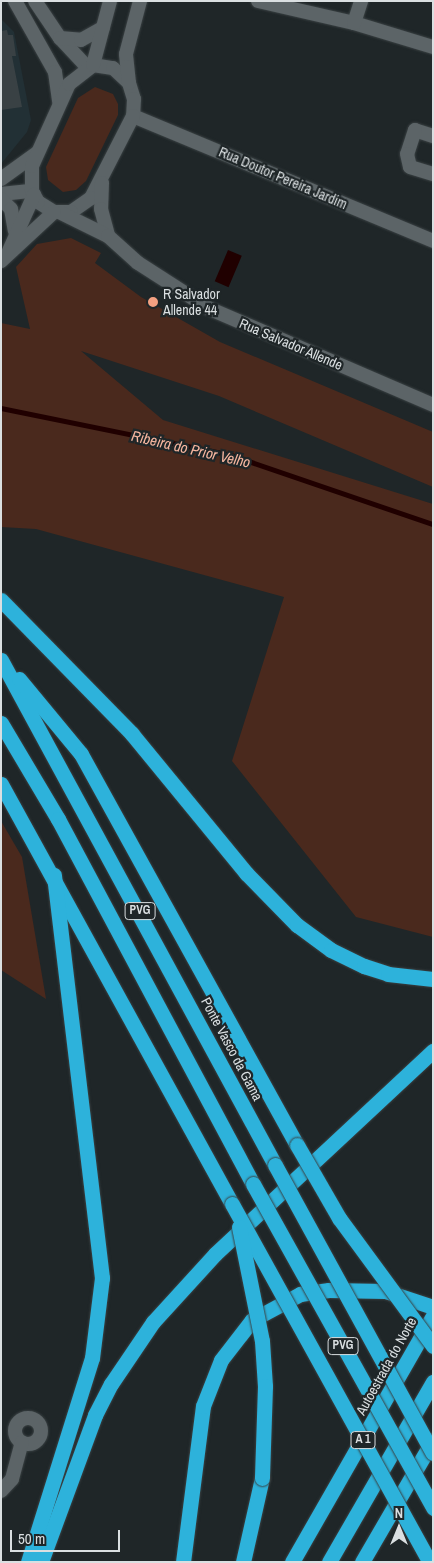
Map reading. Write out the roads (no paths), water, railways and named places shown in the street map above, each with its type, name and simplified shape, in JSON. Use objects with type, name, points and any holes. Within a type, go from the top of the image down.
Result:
[{"type":"highway","points":[[1,600],[126,727],[246,873],[297,925],[331,950],[364,966],[388,974],[433,979]]},
{"type":"highway","points":[[1,659],[81,754],[339,1218],[433,1346]]},
{"type":"highway","name":"Ponte Vasco da Gama","points":[[1,659],[433,1453]]},
{"type":"highway","name":"PVG","points":[[1,723],[53,811],[253,1184],[433,1508]]},
{"type":"highway","points":[[1,784],[54,875],[232,1204],[430,1562]]},
{"type":"highway","points":[[37,1561],[53,1479],[77,1410],[95,1343],[102,1278],[54,875]]},
{"type":"highway","points":[[37,1561],[80,1450],[111,1384],[180,1290],[433,1051]]},
{"type":"highway","points":[[232,1204],[255,1295],[262,1340],[265,1386],[262,1478],[243,1562]]},
{"type":"highway","points":[[183,1562],[203,1406],[221,1360],[252,1320],[300,1294],[329,1290],[385,1291],[433,1308]]},
{"type":"highway","name":"Autoestrada do Norte","points":[[292,1562],[432,1317]]},
{"type":"highway","name":"A 1","points":[[329,1562],[433,1382]]},
{"type":"highway","points":[[362,1562],[433,1440]]},
{"type":"street","points":[[15,1],[55,72],[59,105]]},
{"type":"street","points":[[35,1],[60,38],[90,66],[113,68],[129,83]]},
{"type":"street","points":[[4,257],[33,193],[30,174],[37,153],[69,84],[90,66],[110,1]]},
{"type":"street","points":[[4,257],[58,213],[87,203],[102,182],[133,116],[134,99],[129,83],[126,54],[140,1]]},
{"type":"street","points":[[258,1],[354,23],[433,47]]},
{"type":"street","points":[[354,23],[361,1]]},
{"type":"street","points":[[60,38],[81,40],[103,28]]},
{"type":"street","name":"Rua Doutor Pereira Jardim","points":[[133,116],[433,240]]},
{"type":"street","points":[[433,136],[415,130],[407,154],[410,166],[433,174]]},
{"type":"street","points":[[1,179],[37,153]]},
{"type":"street","points":[[102,182],[101,210],[108,236]]},
{"type":"street","points":[[1,194],[33,193]]},
{"type":"street","name":"Rua Salvador Allende","points":[[33,193],[58,213],[108,236],[138,263],[208,308],[433,405]]},
{"type":"street","points":[[1,199],[11,210],[15,231]]},
{"type":"street","points":[[1,1491],[12,1479],[22,1442]]},
{"type":"waterway","name":"Ribeira do Prior Velho","points":[[1,408],[228,454],[433,524]]},
{"type":"place","name":"R Salvador Allende 44","points":[[153,302]]}]
